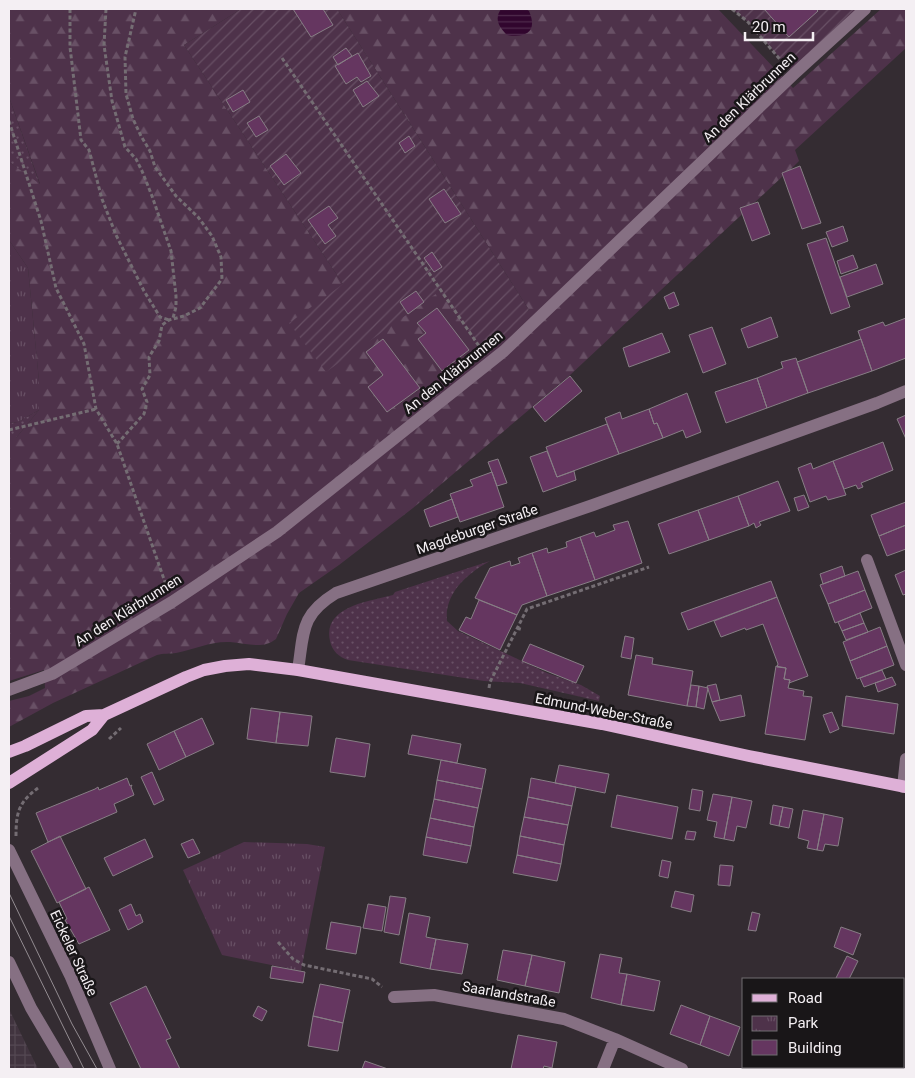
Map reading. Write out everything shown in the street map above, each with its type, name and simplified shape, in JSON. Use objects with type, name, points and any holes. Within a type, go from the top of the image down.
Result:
[{"type":"main road","points":[[9,752],[86,716],[104,715],[204,670],[249,664],[298,670]]},
{"type":"main road","name":"Edmund-Weber-Straße","points":[[298,670],[602,724],[905,787]]},
{"type":"main road","points":[[9,783],[92,730],[104,715]]},
{"type":"street","name":"An den Klärbrunnen","points":[[9,690],[52,674],[172,602],[276,532],[504,351],[794,74],[865,9]]},
{"type":"street","name":"Magdeburger Straße","points":[[298,670],[305,622],[322,601],[336,593],[593,505],[878,403],[906,391]]},
{"type":"street","points":[[867,560],[906,665]]},
{"type":"street","name":"Edmund-Weber-Straße","points":[[905,787],[906,759]]},
{"type":"street","name":"Eickeler Straße","points":[[14,847],[110,1069]]},
{"type":"street","points":[[9,962],[31,1008],[67,1069]]},
{"type":"street","name":"Saarlandstraße","points":[[394,997],[434,995],[564,1019],[682,1069]]},
{"type":"street","points":[[603,1069],[615,1039]]},
{"type":"path","points":[[70,9],[70,46],[81,140],[89,150],[102,199],[127,258],[160,318],[171,319],[184,316],[200,308],[222,279],[222,258],[207,230],[176,196],[155,167],[150,151],[133,119],[126,94],[125,56],[136,9]]},
{"type":"path","points":[[106,9],[104,45],[112,101],[125,147],[136,159],[142,171],[171,251],[176,296],[176,307],[171,319],[162,325],[159,341],[149,357],[150,375],[142,389],[147,402],[144,414],[117,444]]},
{"type":"path","points":[[732,9],[748,22],[794,74]]},
{"type":"path","points":[[282,58],[489,362]]},
{"type":"path","points":[[9,121],[41,222],[56,288],[84,344],[96,409],[117,444],[172,602]]},
{"type":"path","points":[[9,430],[96,409]]},
{"type":"path","points":[[486,704],[490,682],[527,609],[649,567]]},
{"type":"path","points":[[517,628],[523,630]]},
{"type":"path","points":[[14,847],[19,807],[28,796],[44,783],[36,765]]},
{"type":"path","points":[[278,942],[293,958],[304,965],[372,979],[394,997]]},
{"type":"shaded area","points":[[501,9],[526,9],[529,11],[532,24],[531,29],[525,34],[507,35],[498,23]]},
{"type":"shaded area","points":[[9,1009],[38,1069],[9,1069]]},
{"type":"green space","points":[[9,9],[241,9],[184,45],[343,284],[405,240],[486,356],[529,310],[337,9],[718,9],[793,88],[881,9],[906,9],[906,48],[795,150],[799,161],[789,171],[783,173],[783,176],[569,376],[413,508],[299,593],[276,639],[260,645],[230,642],[216,643],[176,653],[157,655],[53,703],[9,727],[9,701],[29,696],[45,688],[44,670],[9,681],[9,438],[16,438],[39,410],[39,381],[28,268],[9,240],[9,162],[40,184],[9,97]]},
{"type":"green space","points":[[241,9],[337,9],[529,310],[499,347],[486,356],[440,291],[326,372],[289,323],[343,284],[184,45]]},
{"type":"green space","points":[[732,9],[865,9],[794,74],[748,22]]},
{"type":"green space","points":[[9,97],[40,185],[9,162]]},
{"type":"green space","points":[[9,240],[28,268],[39,381],[39,410],[18,422],[9,423]]},
{"type":"green space","points":[[39,410],[16,438],[9,438],[9,423],[18,422]]},
{"type":"green space","points":[[490,561],[466,578],[453,593],[449,601],[447,621],[458,631],[547,673],[581,685],[600,696],[599,701],[520,683],[484,681],[348,660],[332,648],[330,629],[333,620],[350,607],[393,595],[395,592]]},
{"type":"green space","points":[[244,842],[307,844],[325,847],[301,971],[222,955],[183,870]]},
{"type":"building","points":[[293,9],[323,9],[333,25],[311,37]]},
{"type":"building","points":[[764,9],[816,9],[818,11],[789,37]]},
{"type":"building","points":[[346,48],[352,56],[338,65],[333,57]]},
{"type":"building","points":[[358,53],[371,76],[361,82],[357,77],[346,84],[335,66]]},
{"type":"building","points":[[367,81],[379,96],[363,107],[353,90]]},
{"type":"building","points":[[243,90],[250,102],[233,112],[226,100]]},
{"type":"building","points":[[259,116],[268,130],[256,137],[247,123]]},
{"type":"building","points":[[409,136],[415,146],[405,153],[399,143]]},
{"type":"building","points":[[286,154],[301,173],[284,185],[270,166]]},
{"type":"building","points":[[800,166],[821,223],[802,229],[782,173]]},
{"type":"building","points":[[444,189],[461,214],[445,223],[429,199]]},
{"type":"building","points":[[758,202],[770,234],[752,241],[740,208]]},
{"type":"building","points":[[329,206],[338,218],[328,225],[336,236],[325,244],[308,220]]},
{"type":"building","points":[[843,226],[848,241],[832,247],[826,232]]},
{"type":"building","points":[[826,238],[850,307],[831,314],[807,244]]},
{"type":"building","points":[[432,252],[442,267],[434,272],[424,258]]},
{"type":"building","points":[[853,255],[858,268],[841,274],[837,261]]},
{"type":"building","points":[[876,264],[883,284],[847,297],[840,277]]},
{"type":"building","points":[[416,291],[424,302],[408,314],[400,302]]},
{"type":"building","points":[[674,292],[679,305],[669,309],[664,297]]},
{"type":"building","points":[[437,308],[469,350],[442,371],[418,339],[426,333],[417,323]]},
{"type":"building","points":[[771,317],[778,337],[748,348],[741,329]]},
{"type":"building","points":[[906,318],[906,358],[872,371],[858,331],[883,322],[885,326]]},
{"type":"building","points":[[712,327],[726,364],[703,373],[689,335]]},
{"type":"building","points":[[662,333],[670,352],[629,367],[623,348]]},
{"type":"building","points":[[383,339],[420,388],[387,412],[368,387],[383,375],[366,352]]},
{"type":"building","points":[[861,339],[872,371],[808,393],[797,362]]},
{"type":"building","points":[[796,358],[808,393],[767,408],[757,378],[783,368],[781,362]]},
{"type":"building","points":[[570,376],[582,391],[545,422],[533,407]]},
{"type":"building","points":[[757,378],[767,408],[726,423],[715,392]]},
{"type":"building","points":[[687,393],[701,432],[686,438],[683,430],[663,438],[657,423],[654,424],[649,409]]},
{"type":"building","points":[[649,409],[654,424],[657,423],[663,438],[619,454],[605,418],[620,412],[622,419]]},
{"type":"building","points":[[906,415],[906,439],[897,419]]},
{"type":"building","points":[[607,424],[619,454],[557,477],[546,447]]},
{"type":"building","points":[[883,442],[893,470],[861,483],[863,487],[858,489],[856,485],[844,489],[833,461]]},
{"type":"building","points":[[547,451],[557,477],[574,471],[576,480],[543,492],[530,457]]},
{"type":"building","points":[[498,459],[507,483],[497,486],[488,462]]},
{"type":"building","points":[[833,461],[846,495],[828,500],[826,496],[810,502],[798,468],[811,463],[813,469]]},
{"type":"building","points":[[492,472],[504,507],[460,522],[450,494],[473,486],[470,480]]},
{"type":"building","points":[[778,481],[790,511],[759,522],[761,525],[756,528],[754,523],[749,526],[738,496]]},
{"type":"building","points":[[804,495],[809,507],[798,511],[794,498]]},
{"type":"building","points":[[738,496],[749,526],[709,540],[698,510]]},
{"type":"building","points":[[452,499],[458,517],[430,527],[424,510]]},
{"type":"building","points":[[906,502],[906,525],[879,536],[871,515]]},
{"type":"building","points":[[698,510],[709,540],[669,554],[658,524]]},
{"type":"building","points":[[628,521],[642,563],[595,580],[580,537],[594,532],[596,537],[615,530],[613,525]]},
{"type":"building","points":[[906,525],[906,549],[887,556],[879,536]]},
{"type":"building","points":[[580,537],[595,580],[547,596],[532,553],[547,548],[548,553],[567,547],[566,542]]},
{"type":"building","points":[[532,553],[547,596],[522,605],[517,615],[475,598],[490,568],[510,561],[511,566],[520,563],[518,558]]},
{"type":"building","points":[[842,566],[845,576],[823,584],[820,574]]},
{"type":"building","points":[[906,570],[906,594],[903,595],[895,575]]},
{"type":"building","points":[[858,571],[865,590],[828,604],[820,585]]},
{"type":"building","points":[[771,581],[777,597],[688,630],[681,613]]},
{"type":"building","points":[[865,590],[872,608],[835,623],[828,604]]},
{"type":"building","points":[[777,597],[808,676],[789,683],[790,680],[784,679],[786,668],[777,667],[778,664],[763,624],[746,630],[745,628],[721,637],[714,621]]},
{"type":"building","points":[[479,600],[517,615],[500,650],[459,630],[466,617],[471,619]]},
{"type":"building","points":[[860,613],[864,623],[842,631],[838,622]]},
{"type":"building","points":[[864,623],[868,632],[846,640],[842,631]]},
{"type":"building","points":[[880,627],[887,646],[850,661],[843,642]]},
{"type":"building","points":[[625,636],[634,638],[631,659],[621,657]]},
{"type":"building","points":[[530,644],[584,666],[576,683],[522,661]]},
{"type":"building","points":[[887,646],[894,665],[857,679],[850,661]]},
{"type":"building","points":[[636,655],[653,658],[652,664],[693,671],[687,706],[628,695]]},
{"type":"building","points":[[776,666],[786,668],[784,679],[790,680],[788,688],[804,691],[803,696],[812,697],[805,740],[765,734]]},
{"type":"building","points":[[882,670],[886,679],[864,687],[860,678]]},
{"type":"building","points":[[892,677],[896,685],[878,692],[875,683]]},
{"type":"building","points":[[716,684],[720,700],[712,702],[707,686]]},
{"type":"building","points":[[691,685],[699,686],[696,707],[687,706]]},
{"type":"building","points":[[699,686],[708,688],[704,709],[696,707]]},
{"type":"building","points":[[741,695],[745,716],[720,721],[712,702]]},
{"type":"building","points":[[846,696],[898,704],[894,734],[842,726]]},
{"type":"building","points":[[251,708],[280,712],[276,743],[247,739]]},
{"type":"building","points":[[280,712],[312,716],[308,746],[276,743]]},
{"type":"building","points":[[832,712],[839,729],[830,733],[823,715]]},
{"type":"building","points":[[202,718],[214,744],[186,757],[174,731]]},
{"type":"building","points":[[174,731],[186,757],[159,770],[147,744]]},
{"type":"building","points":[[412,735],[461,744],[457,763],[408,754]]},
{"type":"building","points":[[336,738],[370,744],[365,777],[330,772]]},
{"type":"building","points":[[441,760],[486,769],[482,789],[437,780]]},
{"type":"building","points":[[559,765],[609,774],[605,793],[555,783]]},
{"type":"building","points":[[152,772],[164,800],[154,805],[141,777]]},
{"type":"building","points":[[127,778],[130,786],[132,785],[134,795],[114,804],[117,812],[48,842],[36,813],[98,787],[99,790]]},
{"type":"building","points":[[531,778],[576,787],[572,806],[528,797]]},
{"type":"building","points":[[437,780],[482,789],[478,808],[434,799]]},
{"type":"building","points":[[692,789],[703,791],[700,811],[689,809]]},
{"type":"building","points":[[713,794],[732,797],[724,839],[714,837],[717,822],[707,820]]},
{"type":"building","points":[[617,795],[678,807],[672,839],[611,827]]},
{"type":"building","points":[[528,797],[572,806],[568,825],[524,817]]},
{"type":"building","points":[[732,797],[752,801],[746,828],[737,826],[734,841],[724,839]]},
{"type":"building","points":[[434,799],[478,808],[474,827],[430,818]]},
{"type":"building","points":[[773,805],[783,807],[779,826],[770,824]]},
{"type":"building","points":[[783,807],[793,809],[789,828],[779,826]]},
{"type":"building","points":[[803,810],[824,814],[817,850],[807,848],[809,841],[798,838]]},
{"type":"building","points":[[824,814],[843,818],[838,846],[825,844],[823,851],[817,850]]},
{"type":"building","points":[[524,817],[568,825],[564,845],[520,836]]},
{"type":"building","points":[[430,818],[474,827],[471,846],[426,837]]},
{"type":"building","points":[[687,831],[696,832],[694,840],[685,839]]},
{"type":"building","points":[[60,836],[86,889],[57,903],[31,851]]},
{"type":"building","points":[[520,836],[564,845],[561,864],[517,855]]},
{"type":"building","points":[[426,837],[471,846],[467,863],[423,855]]},
{"type":"building","points":[[145,839],[153,857],[113,876],[104,858]]},
{"type":"building","points":[[193,839],[200,853],[188,858],[181,844]]},
{"type":"building","points":[[517,855],[561,864],[557,881],[513,873]]},
{"type":"building","points":[[662,860],[671,862],[668,878],[659,876]]},
{"type":"building","points":[[720,865],[733,866],[730,886],[718,885]]},
{"type":"building","points":[[89,887],[110,930],[79,944],[65,920],[67,919],[59,902]]},
{"type":"building","points":[[675,891],[694,895],[691,912],[671,907]]},
{"type":"building","points":[[390,896],[406,898],[399,935],[384,932]]},
{"type":"building","points":[[131,904],[136,916],[140,914],[143,922],[128,930],[119,910]]},
{"type":"building","points":[[368,904],[386,907],[382,931],[363,928]]},
{"type":"building","points":[[752,912],[760,914],[756,931],[748,930]]},
{"type":"building","points":[[409,913],[430,917],[426,937],[436,939],[430,969],[400,963]]},
{"type":"building","points":[[331,922],[361,927],[356,954],[326,949]]},
{"type":"building","points":[[841,927],[861,934],[853,955],[834,947]]},
{"type":"building","points":[[436,939],[468,944],[462,974],[430,969]]},
{"type":"building","points":[[503,950],[532,955],[525,986],[497,980]]},
{"type":"building","points":[[600,954],[622,958],[619,973],[627,974],[621,1005],[591,998]]},
{"type":"building","points":[[532,955],[565,962],[559,993],[525,986]]},
{"type":"building","points":[[847,956],[858,961],[850,978],[836,978]]},
{"type":"building","points":[[272,966],[305,972],[303,983],[270,978]]},
{"type":"building","points":[[627,974],[660,981],[654,1011],[621,1005]]},
{"type":"building","points":[[320,984],[350,990],[343,1023],[313,1016]]},
{"type":"building","points":[[146,986],[171,1038],[166,1040],[180,1069],[141,1069],[110,1003]]},
{"type":"building","points":[[681,1005],[710,1016],[700,1045],[670,1034]]},
{"type":"building","points":[[258,1006],[267,1011],[262,1021],[253,1016]]},
{"type":"building","points":[[313,1016],[343,1023],[338,1051],[308,1046]]},
{"type":"building","points":[[710,1016],[740,1027],[729,1056],[700,1045]]},
{"type":"building","points":[[518,1035],[557,1042],[552,1068],[544,1066],[543,1069],[511,1069]]},
{"type":"building","points":[[365,1061],[388,1069],[362,1069]]},
{"type":"building","points":[[768,1068],[804,1068],[803,1069]]},
{"type":"building","points":[[804,1068],[832,1068],[831,1069]]},
{"type":"tram line","points":[[9,893],[72,1024],[97,1069]]},
{"type":"tram line","points":[[9,916],[84,1069]]}]
